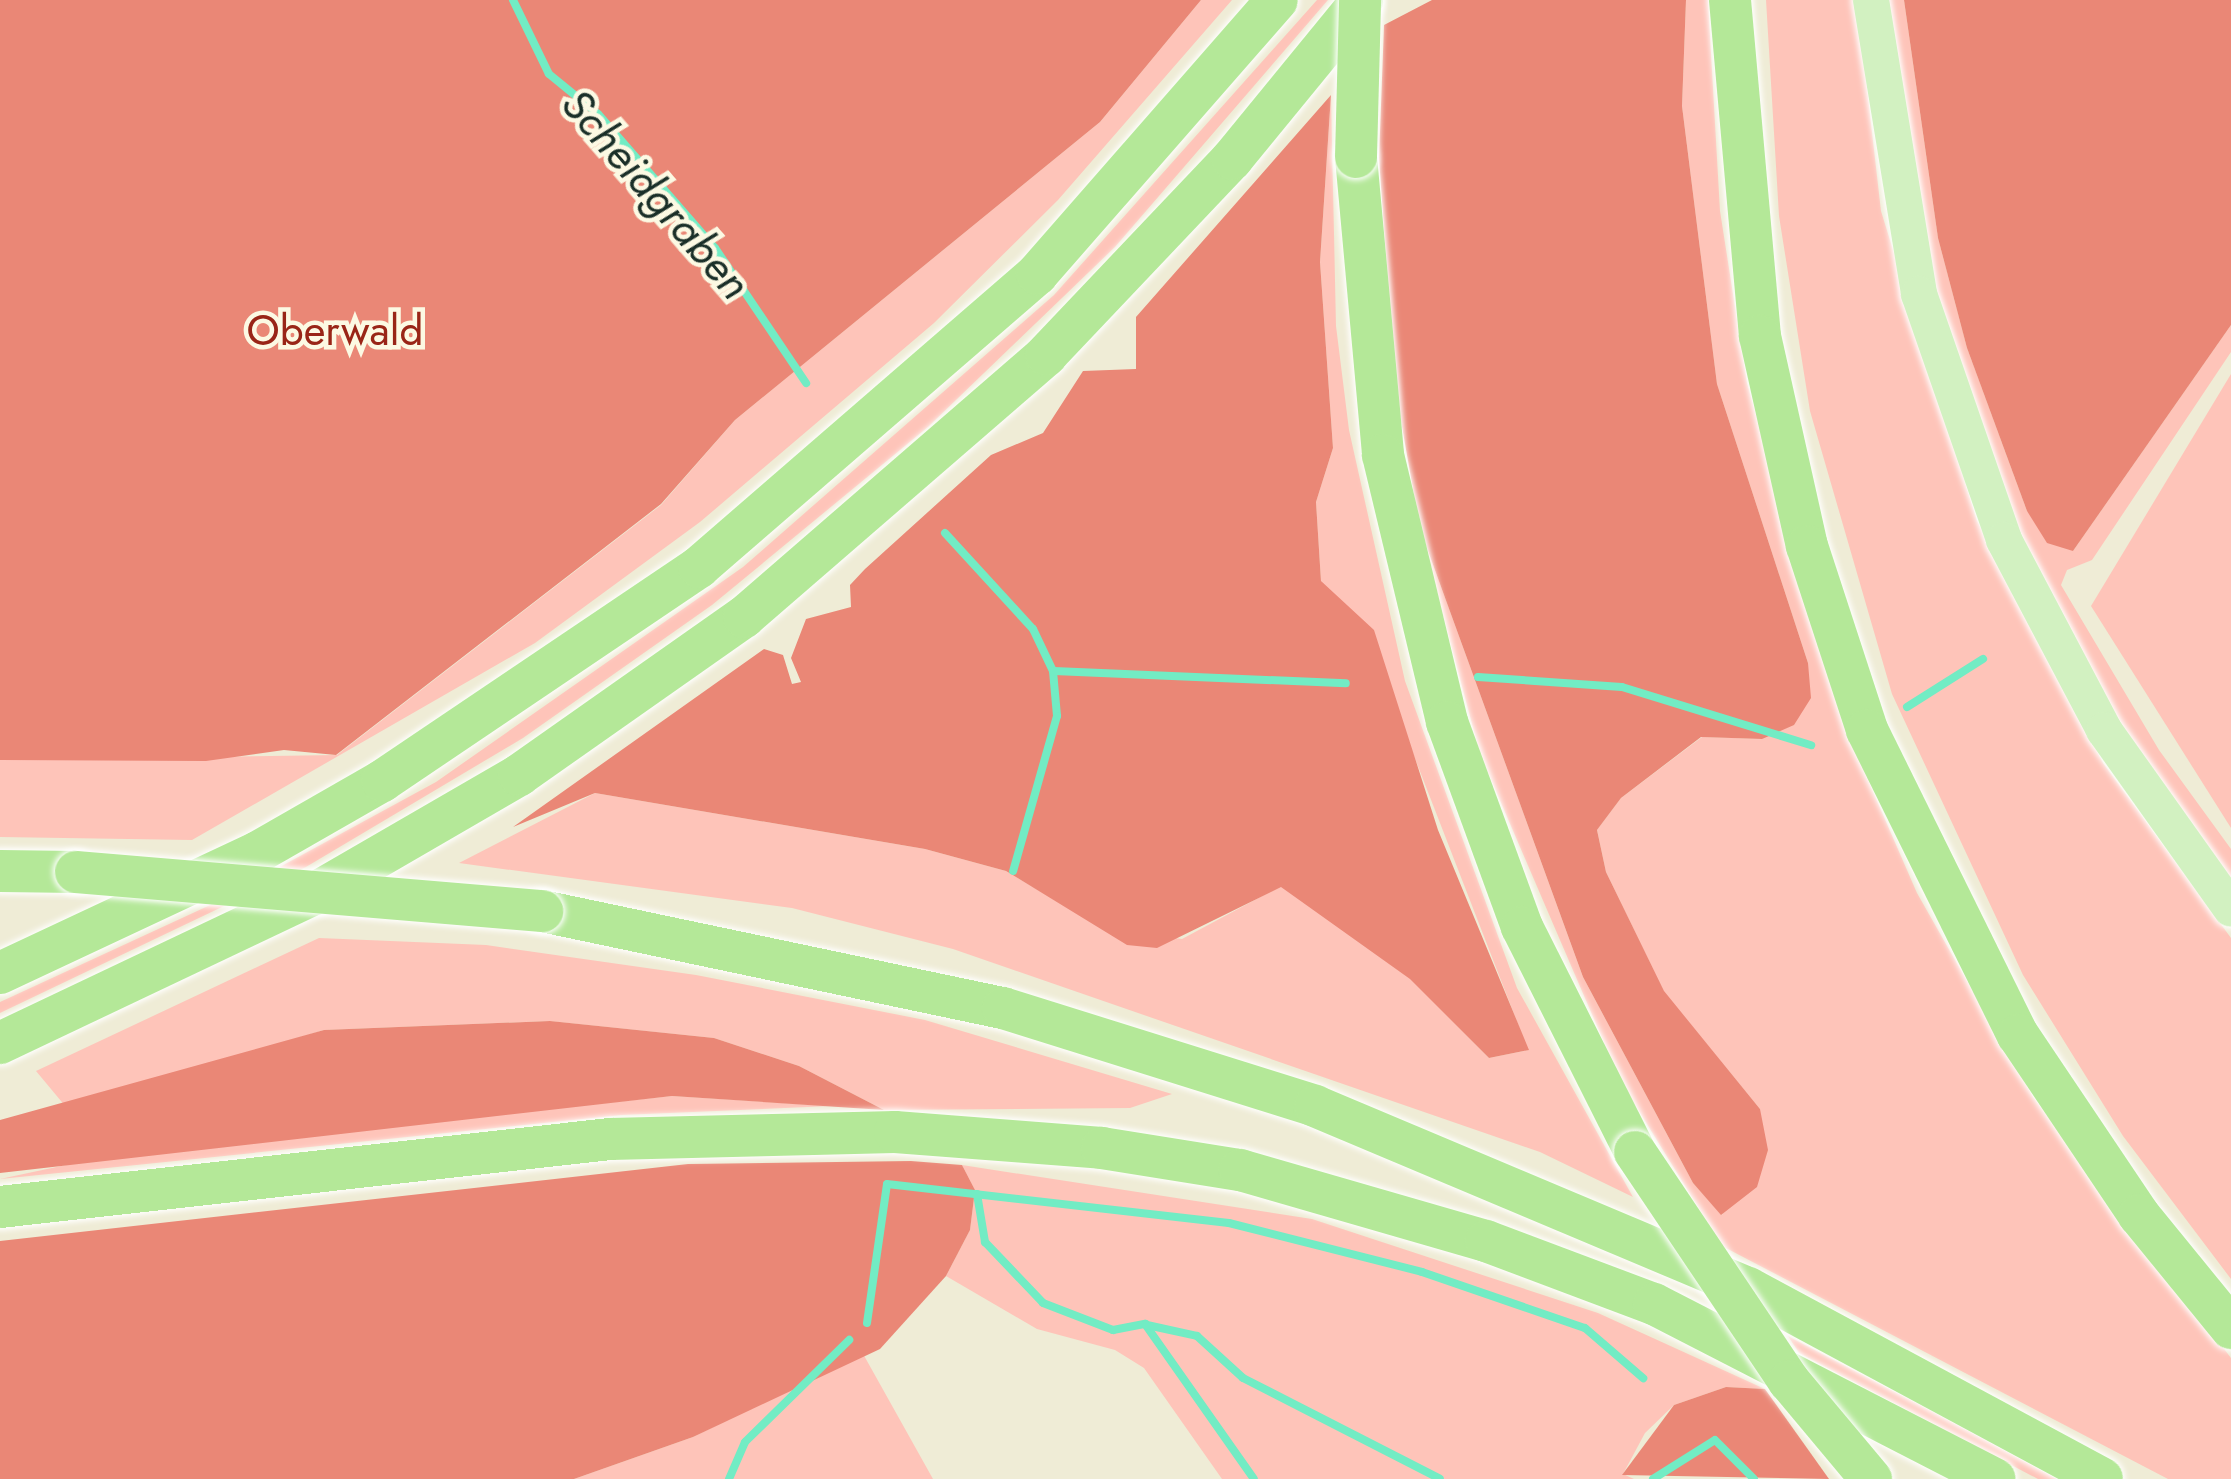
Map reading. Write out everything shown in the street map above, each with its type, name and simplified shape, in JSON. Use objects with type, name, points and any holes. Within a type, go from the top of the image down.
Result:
[{"type":"highway","points":[[0,973],[259,852],[382,781],[699,567],[1037,274],[1277,0]]},
{"type":"highway","points":[[1361,0],[1356,157],[1384,455],[1447,722],[1522,927],[1635,1152],[1789,1381],[1871,1479]]},
{"type":"highway","points":[[0,1043],[314,894],[519,776],[744,617],[1046,355],[1232,159],[1361,0]]},
{"type":"highway","points":[[1730,0],[1760,337],[1807,546],[1868,730],[2018,1035],[2139,1215],[2231,1328]]},
{"type":"highway","points":[[0,871],[76,872],[542,910],[982,1003],[1315,1106],[1748,1288],[2102,1479]]},
{"type":"highway","points":[[0,1207],[629,1138],[896,1132],[1102,1148],[1240,1171],[1486,1240],[1654,1304],[1995,1479]]},
{"type":"main road","points":[[1870,0],[1919,294],[2004,540],[2104,730],[2231,909]]},
{"type":"shaded area","points":[[1201,0],[1232,0],[1058,200],[934,323],[700,522],[535,643],[192,840],[0,837],[0,760],[337,755],[661,505],[735,420],[1100,122]]},
{"type":"shaded area","points":[[1317,0],[1328,0],[1115,247],[928,427],[712,605],[523,738],[306,867],[0,1013],[0,1002],[208,906],[436,782],[743,567],[1054,295]]},
{"type":"shaded area","points":[[1686,0],[1708,0],[1720,211],[1747,383],[1842,720],[1917,893],[2033,1097],[2231,1358],[2231,1479],[2168,1479],[1722,1246],[1621,1082],[1480,754],[1420,529],[1583,977],[1693,1183],[1722,1215],[1760,1109],[1664,992],[1606,872],[1597,830],[1621,798],[1702,737],[1762,739],[1808,663],[1717,384],[1682,106]]},
{"type":"shaded area","points":[[1766,0],[1857,0],[1881,211],[1977,521],[2103,763],[2231,938],[2231,1279],[2123,1136],[2023,975],[1892,694],[1810,411],[1779,216]]},
{"type":"shaded area","points":[[1886,0],[1904,0],[1938,238],[1967,348],[2027,511],[2073,551],[2231,325],[2231,352],[2092,560],[2067,570],[2061,585],[2159,750],[2231,849],[2231,885],[2112,712],[2023,544],[1957,370],[1921,231]]},
{"type":"shaded area","points":[[1331,95],[1336,326],[1349,430],[1405,681],[1517,988],[1633,1197],[1540,1152],[953,949],[792,908],[459,863],[595,793],[925,849],[1006,871],[1100,927],[1182,939],[1281,886],[1411,979],[1489,1058],[1528,1050],[1409,743],[1321,581],[1316,502],[1333,448],[1320,262]]},
{"type":"shaded area","points":[[2231,374],[2231,828],[2091,606]]},
{"type":"shaded area","points":[[319,938],[486,945],[696,975],[925,1020],[1172,1094],[1130,1108],[884,1110],[799,1066],[714,1038],[549,1021],[324,1030],[66,1107],[36,1071]]},
{"type":"shaded area","points":[[672,1096],[831,1106],[622,1115],[0,1179],[113,1155]]},
{"type":"shaded area","points":[[962,1165],[1312,1219],[1598,1313],[1765,1389],[1726,1387],[1674,1405],[1645,1433],[1623,1474],[1634,1479],[1222,1479],[1144,1368],[1115,1350],[1037,1329],[946,1276],[970,1230],[975,1190]]},
{"type":"shaded area","points":[[1788,1336],[2057,1479],[2038,1479],[1799,1353]]},
{"type":"shaded area","points":[[862,1352],[933,1479],[574,1479],[693,1437]]},
{"type":"green space","name":"Oberwald","points":[[0,0],[1201,0],[1100,122],[735,420],[661,504],[336,755],[284,750],[206,761],[0,760]]},
{"type":"green space","points":[[1432,0],[1686,0],[1682,106],[1717,384],[1808,663],[1811,698],[1794,725],[1762,739],[1701,737],[1621,798],[1597,830],[1606,872],[1664,991],[1760,1109],[1768,1150],[1757,1187],[1721,1215],[1693,1183],[1583,977],[1420,529],[1395,387],[1379,158],[1384,25]]},
{"type":"green space","points":[[1904,0],[2231,0],[2231,325],[2073,551],[2047,543],[2027,511],[1967,348],[1938,238]]},
{"type":"green space","points":[[1331,95],[1320,262],[1333,448],[1316,502],[1321,581],[1374,630],[1438,830],[1529,1050],[1489,1058],[1410,979],[1281,887],[1157,948],[1127,945],[1006,871],[925,849],[595,793],[513,827],[764,649],[783,655],[792,684],[801,682],[791,658],[806,619],[851,607],[850,585],[865,569],[991,455],[1043,433],[1083,371],[1136,369],[1136,317]]},
{"type":"green space","points":[[550,1021],[714,1038],[799,1066],[884,1110],[672,1096],[0,1173],[0,1120],[324,1030]]},
{"type":"green space","points":[[911,1161],[962,1165],[975,1190],[970,1230],[946,1276],[880,1349],[693,1437],[574,1479],[0,1479],[0,1241],[688,1164]]},
{"type":"green space","points":[[1726,1387],[1765,1389],[1829,1479],[1622,1475],[1674,1405]]},
{"type":"waterway","name":"Scheidgraben","points":[[513,0],[549,74],[598,114],[715,248],[806,383]]},
{"type":"waterway","name":"Scheidgraben","points":[[945,533],[1033,629],[1053,671],[1057,716],[1013,871]]},
{"type":"waterway","points":[[1907,707],[1983,659]]},
{"type":"waterway","points":[[1054,671],[1346,683]]},
{"type":"waterway","points":[[1478,677],[1622,687],[1811,745]]},
{"type":"waterway","points":[[867,1323],[887,1184],[1229,1223],[1422,1272],[1585,1328],[1643,1378]]},
{"type":"waterway","points":[[977,1194],[985,1242],[1043,1303],[1113,1330],[1145,1324],[1254,1479]]},
{"type":"waterway","points":[[1147,1325],[1197,1336],[1243,1378],[1440,1479]]},
{"type":"waterway","name":"Scheidgraben","points":[[729,1479],[745,1442],[849,1340]]},
{"type":"waterway","points":[[1653,1479],[1715,1440],[1754,1479]]}]
